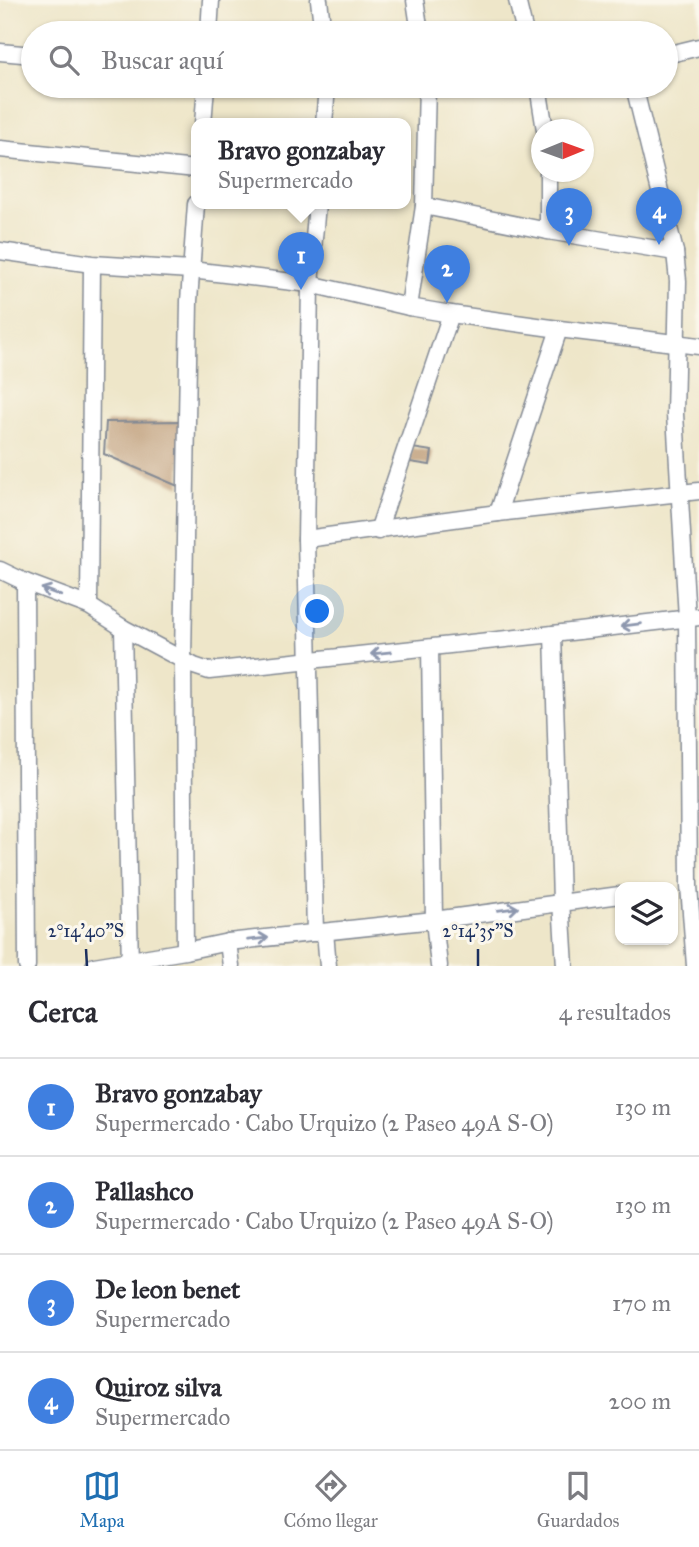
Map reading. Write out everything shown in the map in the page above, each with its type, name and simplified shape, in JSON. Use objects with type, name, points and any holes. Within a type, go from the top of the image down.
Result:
[{"type":"street","points":[[210,21],[211,0]]},
{"type":"street","points":[[319,0],[322,21]]},
{"type":"street","points":[[415,0],[418,21]]},
{"type":"street","points":[[517,0],[522,21]]},
{"type":"street","points":[[678,51],[699,47]]},
{"type":"street","points":[[0,52],[21,54]]},
{"type":"street","points":[[203,118],[205,98]]},
{"type":"street","points":[[324,118],[326,98]]},
{"type":"street","points":[[409,307],[424,206],[427,98]]},
{"type":"street","points":[[540,98],[543,119]]},
{"type":"street","points":[[637,98],[675,252],[678,281],[675,414],[693,617],[687,887],[695,966]]},
{"type":"street","points":[[0,149],[191,168]]},
{"type":"street","points":[[548,182],[548,231]]},
{"type":"street","points":[[424,206],[548,231],[675,252]]},
{"type":"street","points":[[185,951],[183,659],[191,270],[196,209]]},
{"type":"street","points":[[317,209],[310,284],[306,540],[308,661],[320,932],[328,966]]},
{"type":"street","points":[[0,251],[92,264],[191,270],[310,284],[451,314],[699,346]]},
{"type":"street","points":[[89,606],[92,264]]},
{"type":"street","points":[[378,531],[451,314]]},
{"type":"street","points":[[498,513],[559,329]]},
{"type":"street","points":[[306,540],[498,513],[699,491]]},
{"type":"street","points":[[0,570],[89,606],[123,628],[194,666],[209,671],[693,617]]},
{"type":"street","points":[[25,582],[27,966]]},
{"type":"street","points":[[123,628],[130,963]]},
{"type":"street","points":[[553,634],[565,966]]},
{"type":"street","points":[[430,648],[434,920],[439,966]]},
{"type":"street","points":[[94,966],[130,963],[228,942],[434,920],[615,896]]},
{"type":"street","points":[[228,942],[230,966]]},
{"type":"building","points":[[182,421],[180,487],[104,454],[106,422]]},
{"type":"building","points":[[412,448],[432,451],[430,465],[410,462]]},
{"type":"place","name":"Quiroz silva","points":[[659,245]]},
{"type":"place","name":"De leon benet","points":[[569,246]]},
{"type":"place","name":"Bravo gonzabay","points":[[301,290]]},
{"type":"place","name":"Pallashco","points":[[447,303]]}]
